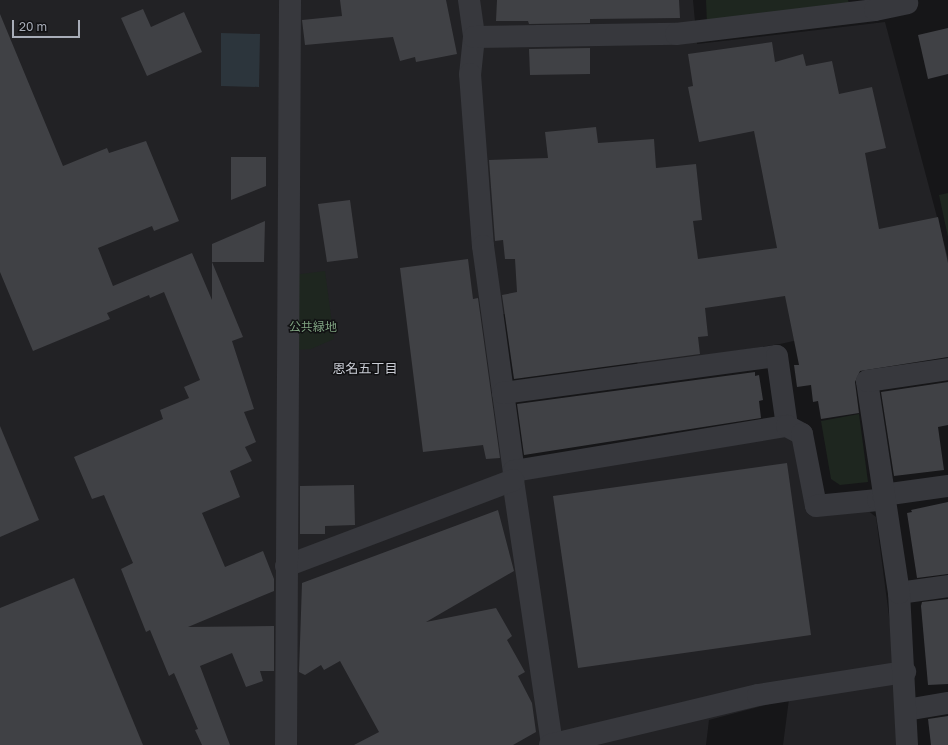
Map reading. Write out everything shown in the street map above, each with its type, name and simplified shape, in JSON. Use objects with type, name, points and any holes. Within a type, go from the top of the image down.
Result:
[{"type":"street","points":[[286,745],[290,0]]},
{"type":"street","points":[[469,0],[474,36],[470,74],[483,246],[513,476],[551,745],[758,695],[905,672]]},
{"type":"street","points":[[474,36],[676,34],[875,10],[907,3]]},
{"type":"street","points":[[503,393],[777,356],[787,426]]},
{"type":"street","points":[[907,745],[905,672],[899,593],[867,381],[948,369]]},
{"type":"street","points":[[286,566],[513,476],[787,426],[802,434],[816,506],[878,500],[883,495],[948,486]]},
{"type":"street","points":[[899,593],[948,586]]},
{"type":"street","points":[[906,710],[948,703]]},
{"type":"shaded area","points":[[0,0],[693,0],[697,44],[885,22],[948,258],[948,307],[780,344],[638,366],[626,303],[484,316],[506,470],[788,434],[796,441],[809,515],[867,510],[876,517],[899,692],[900,745],[783,745],[789,699],[709,720],[706,745],[0,745]]},
{"type":"shaded area","points":[[221,33],[260,34],[259,87],[221,86]]},
{"type":"green space","points":[[706,0],[848,0],[849,3],[707,24]]},
{"type":"green space","points":[[948,193],[948,237],[939,195]]},
{"type":"green space","name":"公共緑地","points":[[325,271],[334,339],[311,349],[294,350],[293,275]]},
{"type":"green space","points":[[859,414],[868,482],[840,485],[831,479],[821,421]]},
{"type":"building","points":[[340,0],[446,0],[457,54],[416,62],[415,57],[400,61],[393,37],[305,45],[302,20],[342,16]]},
{"type":"building","points":[[497,0],[679,0],[680,18],[590,19],[590,23],[529,24],[528,21],[496,21]]},
{"type":"building","points":[[143,9],[151,27],[184,12],[202,52],[147,76],[121,18]]},
{"type":"building","points":[[0,14],[63,166],[107,148],[109,153],[146,141],[179,221],[154,231],[152,226],[98,248],[113,286],[192,253],[212,300],[212,262],[243,337],[232,341],[254,409],[244,412],[256,442],[245,447],[252,461],[230,471],[240,497],[202,513],[225,567],[263,551],[274,579],[274,591],[188,627],[274,626],[274,671],[260,671],[263,681],[246,687],[232,653],[200,666],[230,745],[202,745],[195,730],[198,729],[174,673],[169,676],[150,630],[146,632],[121,569],[133,563],[104,495],[92,499],[74,457],[163,419],[160,410],[189,398],[184,387],[200,380],[164,292],[150,298],[149,295],[107,313],[110,319],[33,351],[0,272]]},
{"type":"building","points":[[948,28],[948,74],[928,79],[918,35]]},
{"type":"building","points":[[772,42],[775,62],[803,54],[806,66],[832,61],[839,94],[872,87],[886,148],[865,153],[879,229],[938,217],[948,263],[948,357],[860,371],[855,382],[859,413],[821,419],[818,401],[813,402],[811,385],[797,387],[794,365],[799,365],[785,296],[705,308],[708,336],[698,337],[700,354],[514,379],[502,295],[517,292],[515,259],[505,259],[503,240],[495,241],[489,160],[548,158],[545,132],[596,127],[598,143],[654,139],[656,168],[696,164],[702,220],[693,221],[698,259],[777,248],[754,131],[699,142],[688,87],[693,86],[688,54]]},
{"type":"building","points":[[590,48],[590,74],[530,75],[529,49]]},
{"type":"building","points":[[231,157],[266,157],[266,186],[231,200]]},
{"type":"building","points":[[350,200],[358,258],[327,262],[318,204]]},
{"type":"building","points":[[265,221],[264,262],[212,262],[212,244]]},
{"type":"building","points":[[468,259],[473,299],[478,298],[500,458],[486,459],[483,445],[423,452],[400,268]]},
{"type":"building","points":[[755,372],[755,376],[759,375],[763,400],[759,401],[761,418],[524,455],[517,404]]},
{"type":"building","points":[[948,382],[948,425],[938,427],[944,470],[894,476],[881,392]]},
{"type":"building","points":[[0,426],[39,520],[0,537]]},
{"type":"building","points":[[787,463],[811,635],[578,668],[553,496]]},
{"type":"building","points":[[354,485],[355,525],[325,526],[325,534],[300,534],[300,486]]},
{"type":"building","points":[[948,502],[948,574],[917,578],[907,513],[912,512],[911,510]]},
{"type":"building","points":[[498,510],[514,571],[426,622],[496,608],[512,636],[507,640],[525,672],[518,676],[532,703],[536,732],[513,745],[354,745],[379,732],[340,661],[324,670],[321,665],[305,675],[299,672],[302,583]]},
{"type":"building","points":[[74,578],[143,745],[0,745],[0,608]]},
{"type":"building","points":[[948,599],[948,684],[928,685],[921,606],[922,602]]},
{"type":"building","points":[[948,716],[948,745],[931,745],[928,719]]},
{"type":"district","name":"恩名五丁目","points":[[365,368]]}]
